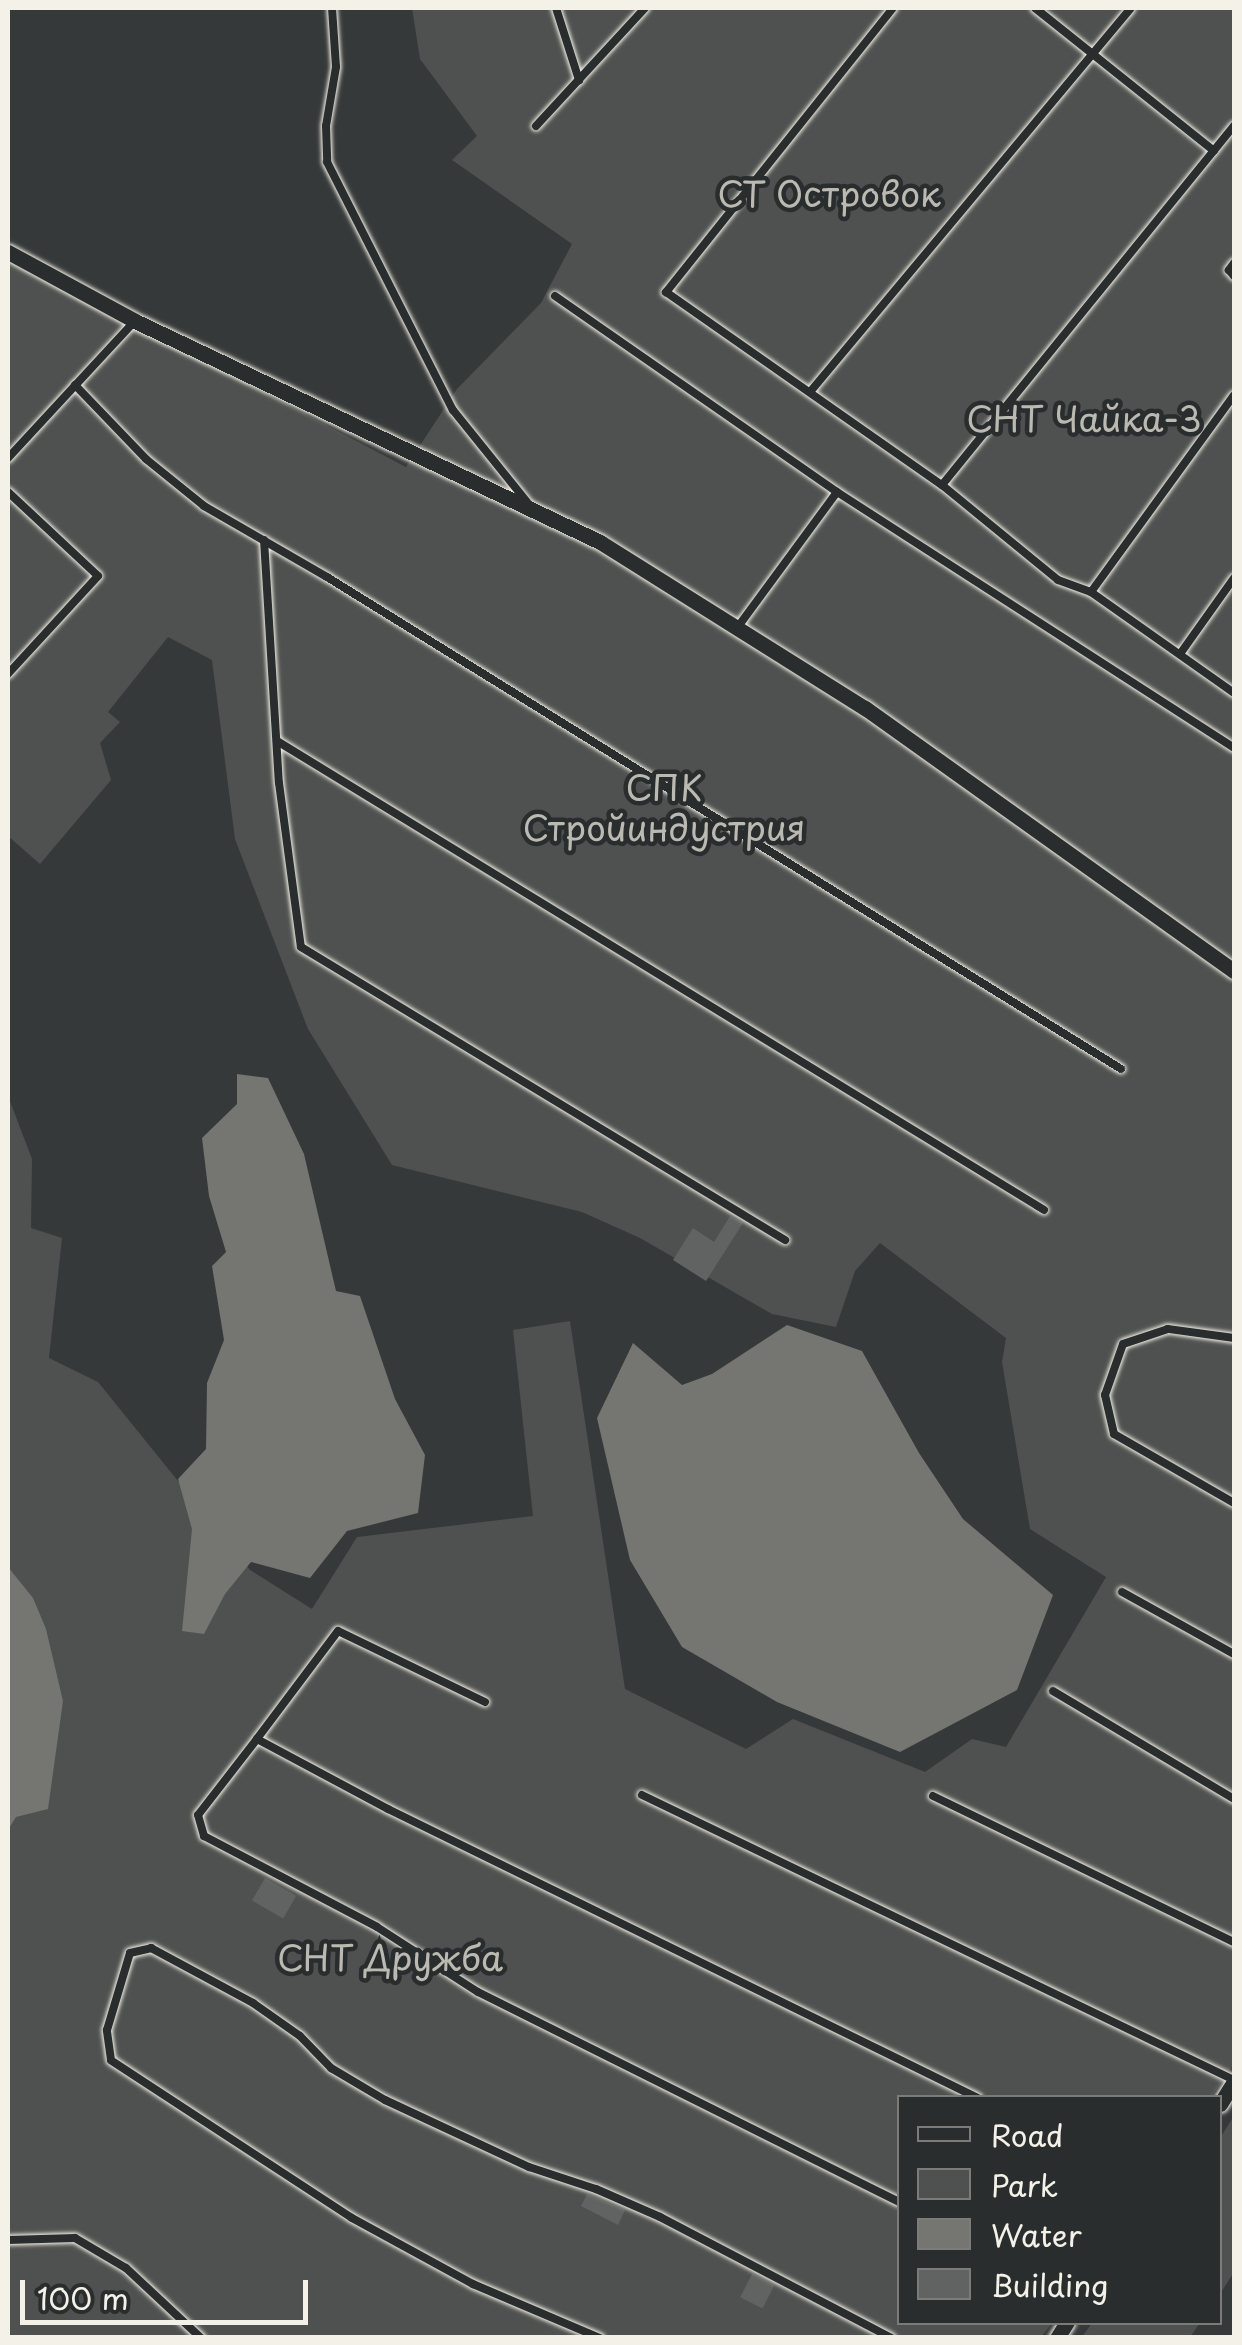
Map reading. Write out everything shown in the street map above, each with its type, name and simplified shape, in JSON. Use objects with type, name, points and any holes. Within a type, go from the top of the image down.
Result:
[{"type":"street","points":[[8,252],[134,322],[600,542],[865,708],[1234,971]]},
{"type":"lane","points":[[332,8],[336,67],[326,126],[327,162],[454,410],[532,510]]},
{"type":"lane","points":[[556,8],[579,80]]},
{"type":"lane","points":[[536,126],[646,8]]},
{"type":"lane","points":[[893,8],[666,292],[942,485],[1058,580],[1090,592],[1234,694]]},
{"type":"lane","points":[[1035,8],[1214,151]]},
{"type":"lane","points":[[810,392],[1131,8]]},
{"type":"lane","points":[[942,485],[1234,126]]},
{"type":"lane","points":[[1234,263],[1229,270],[1234,276]]},
{"type":"lane","points":[[555,296],[837,492],[1234,748]]},
{"type":"lane","points":[[8,458],[134,322]]},
{"type":"lane","points":[[75,386],[204,506],[1121,1070]]},
{"type":"lane","points":[[1090,592],[1234,395]]},
{"type":"lane","points":[[8,492],[98,576],[8,674]]},
{"type":"lane","points":[[737,628],[837,492]]},
{"type":"lane","points":[[264,540],[277,741],[301,947],[786,1240]]},
{"type":"lane","points":[[1180,654],[1234,578]]},
{"type":"lane","points":[[277,741],[1044,1210]]},
{"type":"lane","points":[[1234,1338],[1168,1329],[1123,1344],[1105,1396],[1114,1434],[1234,1503]]},
{"type":"lane","points":[[1122,1592],[1234,1654]]},
{"type":"lane","points":[[485,1702],[338,1631],[198,1815],[204,1836],[377,1928],[478,1992],[897,2201]]},
{"type":"lane","points":[[1053,1691],[1234,1799]]},
{"type":"lane","points":[[257,1739],[388,1809],[972,2095]]},
{"type":"lane","points":[[642,1795],[1234,2081]]},
{"type":"lane","points":[[933,1796],[1234,1942]]},
{"type":"lane","points":[[600,2338],[474,2284],[352,2218],[111,2060],[106,2030],[130,1953],[152,1948],[252,2003],[300,2036],[331,2068],[385,2100],[529,2168],[596,2189],[660,2217],[891,2338]]},
{"type":"lane","points":[[8,2240],[75,2238],[126,2268],[201,2338]]},
{"type":"green space","points":[[412,8],[1234,8],[1234,2064],[1212,2095],[897,2095],[897,2325],[1050,2325],[1041,2337],[8,2337],[8,1096],[32,1159],[31,1228],[62,1238],[49,1358],[98,1382],[250,1570],[312,1609],[357,1537],[533,1516],[513,1330],[570,1321],[625,1689],[746,1749],[793,1719],[925,1772],[972,1739],[1006,1747],[1106,1577],[1030,1529],[1002,1362],[1006,1338],[880,1243],[855,1271],[836,1327],[772,1314],[640,1238],[582,1212],[392,1165],[308,1029],[235,839],[212,660],[168,637],[108,712],[120,722],[100,743],[111,780],[40,864],[8,836],[8,259],[406,467],[457,389],[541,303],[572,244],[452,160],[477,136],[420,59]]},
{"type":"green space","points":[[1234,2116],[1234,2272],[1222,2291],[1222,2135]]},
{"type":"green space","points":[[1090,2325],[1199,2325],[1190,2337],[1082,2337]]},
{"type":"water","points":[[237,1074],[268,1078],[304,1154],[336,1291],[360,1296],[395,1399],[425,1455],[418,1513],[347,1531],[310,1578],[251,1562],[225,1594],[204,1634],[182,1631],[192,1529],[178,1479],[206,1449],[207,1383],[224,1340],[212,1266],[226,1252],[209,1196],[202,1138],[237,1104]]},
{"type":"water","points":[[787,1325],[862,1351],[919,1453],[963,1519],[1053,1595],[1017,1690],[900,1752],[777,1702],[682,1647],[630,1560],[597,1418],[633,1343],[682,1385],[712,1374]]},
{"type":"water","points":[[8,1567],[33,1598],[46,1629],[63,1701],[48,1809],[16,1817],[8,1830]]},
{"type":"building","points":[[730,1216],[743,1223],[706,1281],[673,1260],[693,1228],[714,1242]]},
{"type":"building","points":[[265,1878],[296,1896],[283,1919],[252,1901]]},
{"type":"building","points":[[587,2194],[625,2210],[618,2225],[581,2206]]},
{"type":"building","points":[[752,2274],[774,2285],[762,2309],[740,2297]]},
{"type":"park label","name":"СТ Островок","points":[[829,193]]},
{"type":"park label","name":"СНТ Чайка-3","points":[[1084,418]]},
{"type":"park label","name":"СПК Стройиндустрия","points":[[664,807]]},
{"type":"park label","name":"СНТ Дружба","points":[[390,1957]]}]
